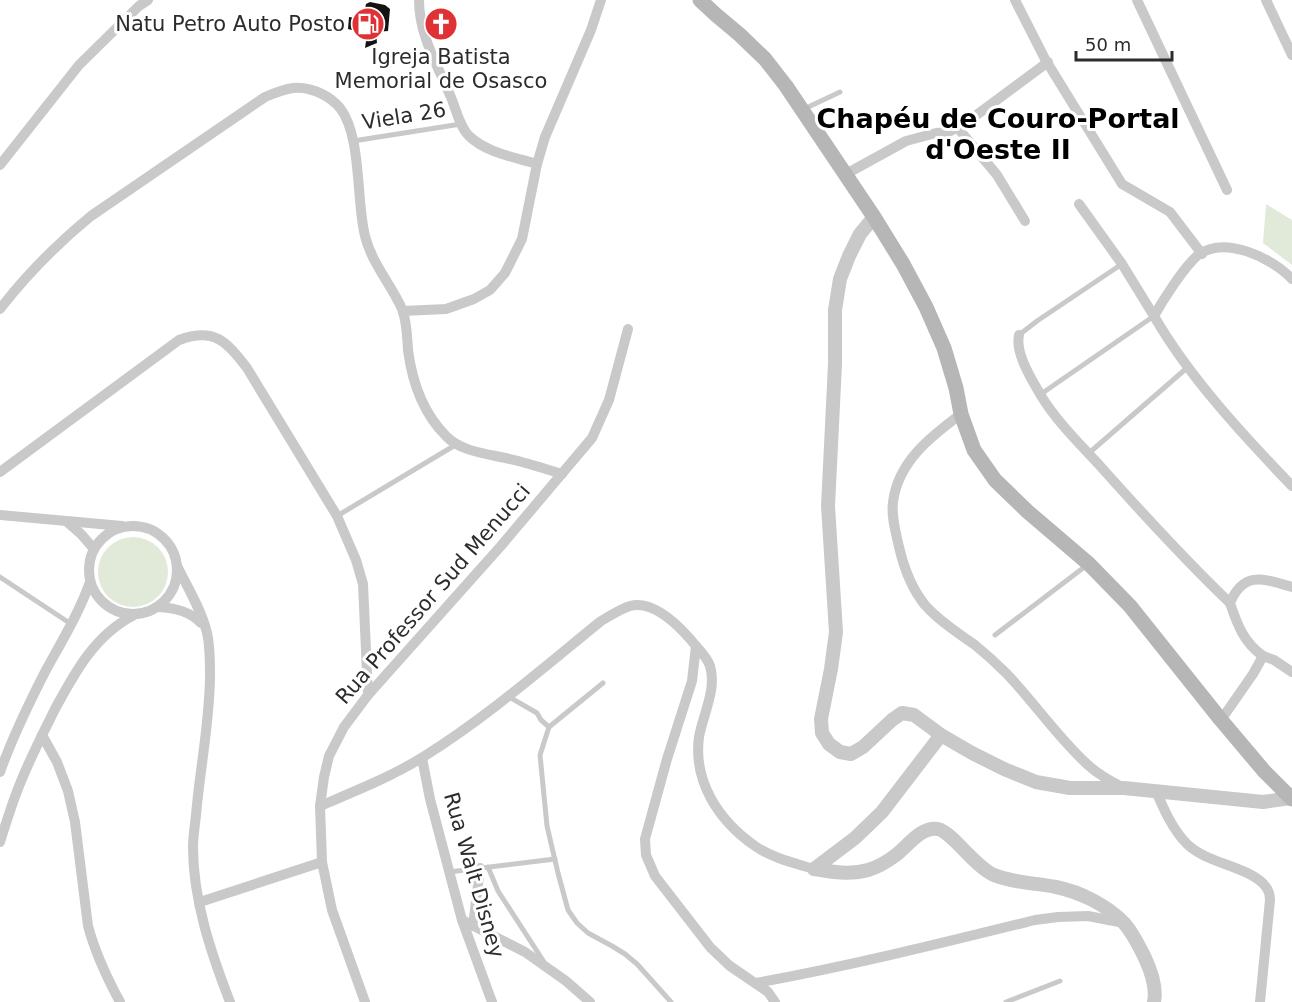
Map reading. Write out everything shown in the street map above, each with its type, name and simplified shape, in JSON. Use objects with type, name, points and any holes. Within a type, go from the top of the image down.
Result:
[{"type":"main road","points":[[700,0],[765,59],[846,174],[903,264],[926,307],[944,348],[961,414],[974,450],[995,480],[1089,564],[1130,606],[1221,720],[1264,771],[1292,799]]},
{"type":"street","points":[[0,165],[79,65],[139,6],[148,0]]},
{"type":"street","points":[[418,0],[426,43],[468,135],[489,150],[537,164]]},
{"type":"street","points":[[403,311],[446,309],[474,299],[490,290],[505,273],[522,239],[537,164],[545,137],[591,30],[601,0]]},
{"type":"street","points":[[1015,0],[1048,62],[1122,184],[1170,212],[1202,254]]},
{"type":"street","points":[[1137,0],[1227,190]]},
{"type":"street","points":[[1266,0],[1292,55]]},
{"type":"street","points":[[846,174],[906,141],[949,132],[967,122],[1048,62]]},
{"type":"street","points":[[0,309],[4,295],[91,216],[265,97],[282,89],[296,87],[313,89],[329,97],[340,108],[348,122],[358,173],[361,220],[367,242],[379,270],[403,311],[415,384],[436,426],[447,438],[472,450],[562,474]]},
{"type":"street","points":[[957,127],[997,175],[1025,221]]},
{"type":"street","points":[[1079,204],[1122,264],[1166,337],[1188,367],[1209,394],[1292,486]]},
{"type":"street","points":[[874,217],[860,234],[849,256],[840,279],[835,310],[835,364],[828,506],[836,632],[821,718],[822,733],[829,744],[840,752],[850,753],[863,747],[902,713],[914,715],[941,735],[972,753],[1036,782],[1070,788],[1124,788],[1263,802],[1292,799]]},
{"type":"street","points":[[1154,316],[1186,269],[1198,256],[1208,250],[1225,248],[1241,250],[1261,257],[1292,279]]},
{"type":"street","name":"Rua Professor Sud Menucci","points":[[365,1002],[332,910],[322,862],[320,807],[329,756],[344,727],[368,695],[496,552],[592,438],[609,400],[628,329]]},
{"type":"street","points":[[0,472],[179,340],[204,335],[218,338],[233,350],[247,368],[337,516],[356,560],[363,584],[368,695]]},
{"type":"street","points":[[1020,335],[1018,341],[1020,355],[1056,417],[1157,530],[1230,603],[1243,636],[1254,650],[1289,670]]},
{"type":"street","points":[[961,414],[932,436],[910,460],[898,481],[893,503],[894,527],[902,562],[912,586],[926,606],[1004,671],[1027,695],[1067,745],[1089,766],[1104,778],[1124,788]]},
{"type":"street","points":[[0,515],[138,526],[150,529],[169,543],[207,633],[210,695],[193,846],[196,885],[200,902],[230,1002]]},
{"type":"street","points":[[66,520],[94,549]]},
{"type":"street","points":[[126,526],[113,530],[102,538],[90,560],[88,571],[90,582],[97,595],[107,606],[120,612],[135,614],[158,607],[169,596],[176,581],[177,566]]},
{"type":"street","points":[[1230,603],[1241,586],[1250,580],[1263,579],[1292,586]]},
{"type":"street","points":[[0,772],[29,703],[72,625],[90,582]]},
{"type":"street","points":[[320,807],[388,777],[422,758],[509,697],[601,621],[631,606],[646,607],[661,612],[679,626],[710,664],[711,688],[699,737],[698,762],[704,785],[715,807],[755,846],[781,859],[814,869],[843,872],[869,870],[885,863],[917,836],[938,829],[977,864],[992,874],[1013,880],[1058,887],[1076,893],[1109,911],[1124,923],[1139,945],[1149,968],[1154,986],[1154,1002]]},
{"type":"street","points":[[158,607],[182,610],[194,616],[204,626]]},
{"type":"street","points":[[0,842],[16,792],[42,735],[74,674],[108,631],[135,614]]},
{"type":"street","points":[[696,646],[692,681],[645,838],[646,855],[655,876],[710,947],[730,966],[768,992],[775,1002]]},
{"type":"street","points":[[1221,720],[1263,656]]},
{"type":"street","points":[[42,735],[69,791],[88,926],[110,983],[120,1002]]},
{"type":"street","points":[[814,869],[855,838],[882,812],[941,735]]},
{"type":"street","name":"Rua Walt Disney","points":[[422,758],[430,799],[462,920],[492,1002]]},
{"type":"street","points":[[1156,791],[1166,813],[1188,845],[1204,856],[1255,878],[1267,888],[1270,900],[1260,1002]]},
{"type":"street","points":[[200,902],[322,862]]},
{"type":"street","points":[[473,926],[484,868]]},
{"type":"street","points":[[756,983],[885,957],[1059,916],[1088,916],[1124,923]]},
{"type":"street","points":[[462,920],[525,952],[547,966],[590,1002]]},
{"type":"lane","points":[[802,110],[840,92]]},
{"type":"lane","name":"Viela 26","points":[[352,141],[461,124]]},
{"type":"lane","points":[[1020,335],[1122,264]]},
{"type":"lane","points":[[1041,394],[1154,316]]},
{"type":"lane","points":[[1089,453],[1188,367]]},
{"type":"lane","points":[[337,516],[457,444]]},
{"type":"lane","points":[[995,635],[1089,564]]},
{"type":"lane","points":[[0,577],[72,625]]},
{"type":"lane","points":[[1289,670],[1292,681]]},
{"type":"lane","points":[[603,683],[549,727],[540,755],[547,826],[568,910],[577,923],[588,933],[625,954],[637,964],[671,1002]]},
{"type":"lane","points":[[509,697],[537,713],[549,727]]},
{"type":"lane","points":[[449,872],[555,859]]},
{"type":"lane","points":[[484,868],[547,966]]},
{"type":"lane","points":[[1006,1002],[1060,981]]},
{"type":"green space","points":[[1266,204],[1292,220],[1292,265],[1263,243]]},
{"type":"green space","points":[[133,537],[146,540],[158,547],[165,559],[168,572],[165,585],[158,597],[146,604],[133,607],[120,604],[108,597],[101,585],[98,572],[101,559],[108,547],[120,540]]},
{"type":"building","name":"Natu Petro Auto Posto","points":[[370,2],[385,5],[390,9],[388,31],[376,32],[377,43],[365,48],[367,34],[348,29],[349,17],[363,19],[366,4]]},
{"type":"place","name":"Natu Petro Auto Posto","points":[[368,24]]},
{"type":"place","name":"Igreja Batista Memorial de Osasco","points":[[441,24]]},
{"type":"district","name":"Chapéu de Couro-Portal d'Oeste II","points":[[998,134]]}]
